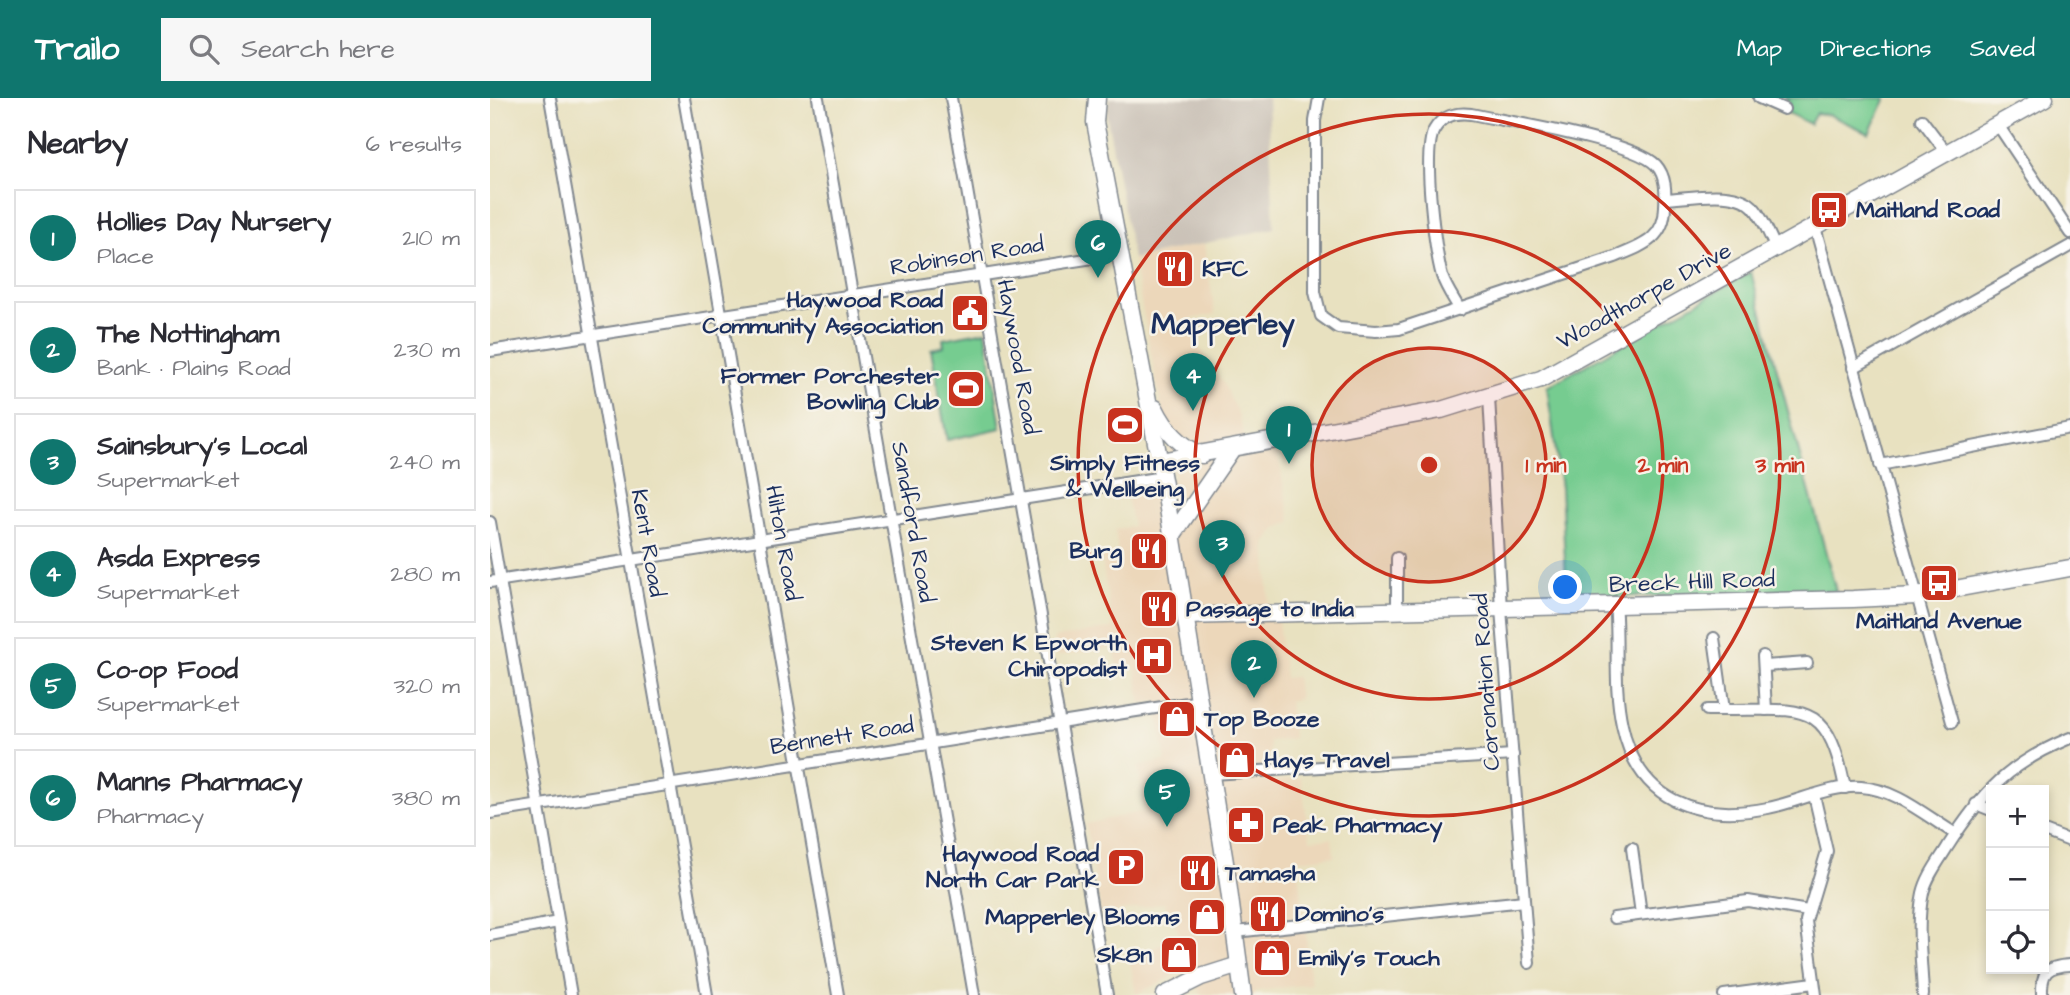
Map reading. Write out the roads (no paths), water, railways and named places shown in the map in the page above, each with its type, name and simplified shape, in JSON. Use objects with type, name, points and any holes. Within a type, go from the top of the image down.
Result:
[{"type":"street","name":"Kent Road","points":[[550,98],[707,995]]},
{"type":"street","name":"Hilton Road","points":[[684,98],[838,995]]},
{"type":"street","name":"Sandford Road","points":[[818,98],[974,995]]},
{"type":"street","name":"Haywood Road","points":[[951,98],[1107,995]]},
{"type":"street","points":[[1097,98],[1095,122],[1186,616],[1236,932],[1243,995]]},
{"type":"street","points":[[1319,98],[1315,121],[1314,285],[1321,316],[1332,326],[1376,331],[1411,326],[1460,310],[1644,246],[1662,228],[1666,199],[1659,170],[1641,156],[1612,145],[1471,114],[1450,116],[1441,122],[1431,138],[1430,184],[1442,277],[1460,310]]},
{"type":"street","points":[[1759,98],[1783,109]]},
{"type":"street","name":"Woodthorpe Drive","points":[[1161,469],[1202,455],[1441,410],[1541,379],[2045,98]]},
{"type":"street","points":[[1922,120],[1947,153]]},
{"type":"street","points":[[1997,125],[2070,233]]},
{"type":"street","points":[[1666,199],[1729,196],[1743,200],[1755,208],[1776,248]]},
{"type":"street","points":[[1815,227],[1952,722]]},
{"type":"street","points":[[1853,368],[2070,246]]},
{"type":"street","name":"Robinson Road","points":[[490,351],[1119,254]]},
{"type":"street","points":[[1147,394],[1168,430],[1187,449],[1202,455]]},
{"type":"street","name":"Coronation Road","points":[[1489,397],[1501,609],[1529,963]]},
{"type":"street","points":[[1880,465],[2070,428]]},
{"type":"street","points":[[1172,536],[1201,490],[1232,449]]},
{"type":"street","points":[[495,581],[1022,499],[1161,469]]},
{"type":"street","points":[[490,522],[495,581],[539,805],[571,995]]},
{"type":"street","points":[[1397,558],[1397,612]]},
{"type":"street","name":"Breck Hill Road","points":[[1186,616],[1916,596],[2070,568]]},
{"type":"street","points":[[1615,605],[1616,684],[1628,747],[1649,782],[1669,799],[1688,807],[1726,813],[1769,807],[1862,786],[1884,792],[1955,834]]},
{"type":"street","points":[[1714,638],[1717,714],[1791,710],[1821,723],[1832,738],[1845,788]]},
{"type":"street","points":[[1766,710],[1764,661],[1807,663]]},
{"type":"street","name":"Bennett Road","points":[[490,813],[1200,701]]},
{"type":"street","points":[[1923,995],[1923,892],[1955,834],[1976,804],[2014,766],[2070,738]]},
{"type":"street","points":[[1211,774],[1513,755]]},
{"type":"street","points":[[1724,995],[1815,989],[1806,925],[1827,851],[1814,795]]},
{"type":"street","points":[[1976,804],[1986,808]]},
{"type":"street","points":[[2049,833],[2070,841]]},
{"type":"street","points":[[1632,848],[1641,914]]},
{"type":"street","points":[[1236,932],[1524,901]]},
{"type":"street","points":[[1614,918],[1748,901],[1808,911]]},
{"type":"street","points":[[490,936],[558,922]]},
{"type":"street","points":[[1165,995],[1201,977],[1240,965]]},
{"type":"street","points":[[2042,995],[2042,977],[2046,971],[2052,966],[2070,965]]},
{"type":"place","name":"Maitland Road","points":[[1829,210]]},
{"type":"place","name":"KFC","points":[[1175,269]]},
{"type":"place","name":"Manns Pharmacy","points":[[1098,278]]},
{"type":"place","name":"Haywood Road Community Association","points":[[970,313]]},
{"type":"place","name":"Former Porchester Bowling Club","points":[[966,389]]},
{"type":"place","name":"Asda Express","points":[[1193,411]]},
{"type":"place","name":"Simply Fitness & Wellbeing","points":[[1125,425]]},
{"type":"place","name":"Hollies Day Nursery","points":[[1289,464]]},
{"type":"place","name":"Burg","points":[[1149,551]]},
{"type":"place","name":"Sainsbury's Local","points":[[1222,578]]},
{"type":"place","name":"Maitland Avenue","points":[[1939,583]]},
{"type":"place","name":"Passage to India","points":[[1159,609]]},
{"type":"place","name":"Steven K Epworth Chiropodist","points":[[1154,656]]},
{"type":"place","name":"The Nottingham","points":[[1254,698]]},
{"type":"place","name":"Top Booze","points":[[1177,719]]},
{"type":"place","name":"Hays Travel","points":[[1237,760]]},
{"type":"place","name":"Peak Pharmacy","points":[[1246,825]]},
{"type":"place","name":"Co-op Food","points":[[1167,827]]},
{"type":"place","name":"Haywood Road North Car Park","points":[[1126,867]]},
{"type":"place","name":"Tamasha","points":[[1198,873]]},
{"type":"place","name":"Domino's","points":[[1268,914]]},
{"type":"place","name":"Mapperley Blooms","points":[[1207,917]]},
{"type":"place","name":"Sk8n","points":[[1179,955]]},
{"type":"place","name":"Emily's Touch","points":[[1272,958]]},
{"type":"district","name":"Mapperley","points":[[1223,325]]}]
